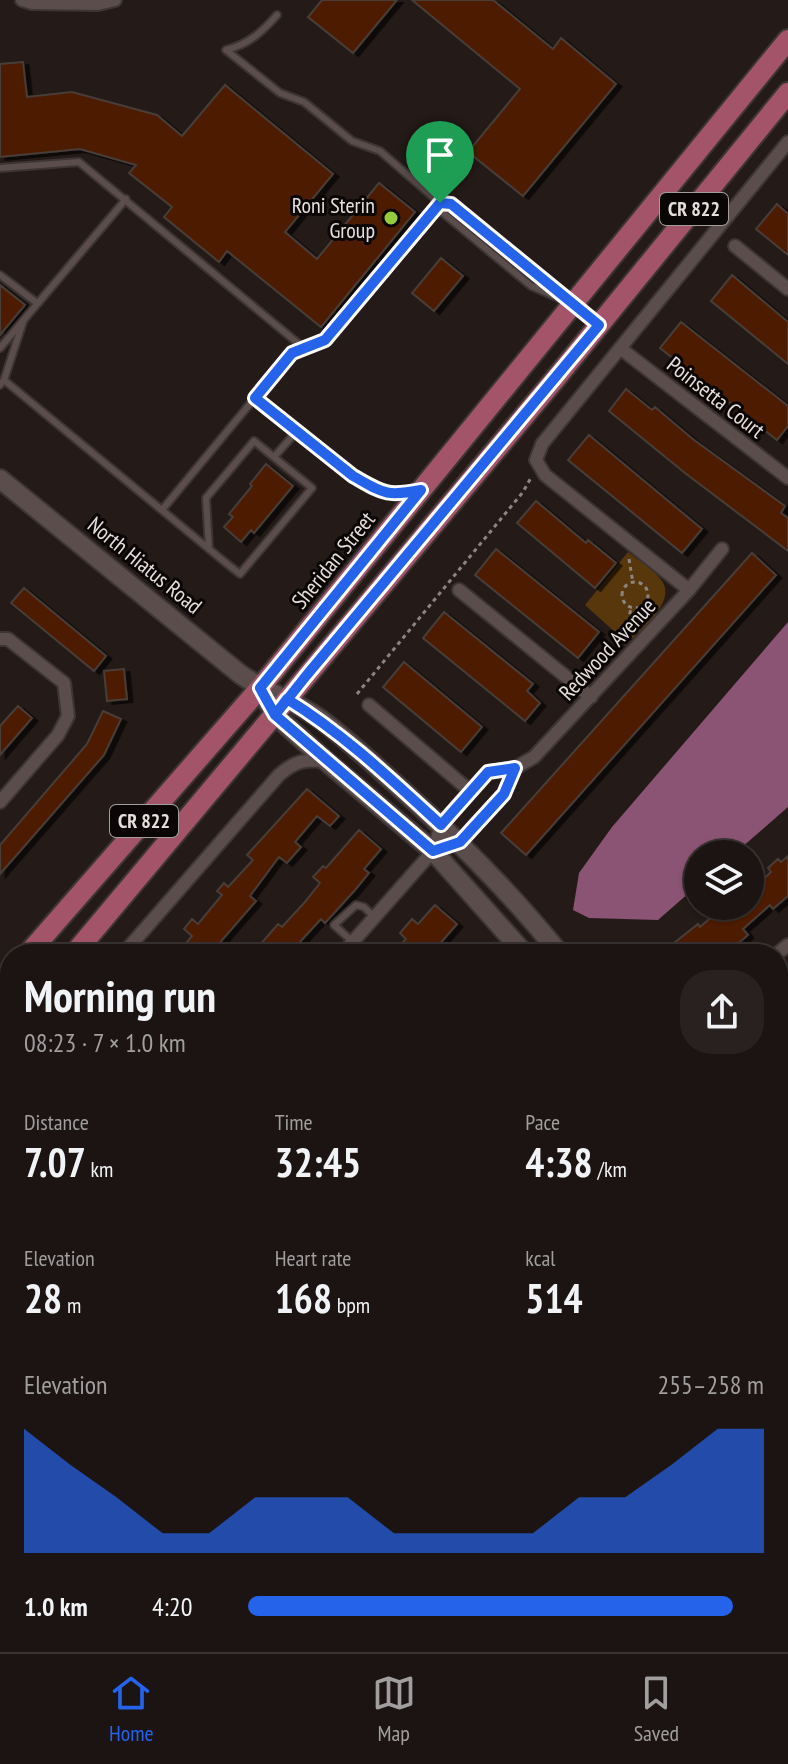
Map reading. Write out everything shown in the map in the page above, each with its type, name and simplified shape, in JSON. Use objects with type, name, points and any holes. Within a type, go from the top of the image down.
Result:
[{"type":"main road","name":"Sheridan Street","points":[[37,944],[260,688],[788,40]]},
{"type":"main road","name":"CR 822","points":[[82,944],[599,325],[788,93]]},
{"type":"main road","points":[[573,304],[599,325]]},
{"type":"main road","name":"North Hiatus Road","points":[[0,479],[260,688],[281,707],[326,761],[433,851],[516,944]]},
{"type":"main road","name":"North Hiatus Road","points":[[281,707],[316,717],[348,741],[460,842],[521,905],[552,944]]},
{"type":"street","points":[[22,0],[32,3],[98,4],[115,0]]},
{"type":"street","points":[[689,590],[545,475],[536,460],[542,444],[788,142]]},
{"type":"street","points":[[735,246],[788,289]]},
{"type":"street","name":"Poinsetta Court","points":[[620,348],[788,478]]},
{"type":"street","name":"Redwood Avenue","points":[[433,851],[441,825],[488,772],[515,768],[534,757],[689,590],[722,549]]},
{"type":"street","points":[[459,590],[591,697]]},
{"type":"street","points":[[0,639],[8,639],[64,683],[68,716],[58,735],[0,802]]},
{"type":"street","points":[[369,705],[470,791]]},
{"type":"street","points":[[132,944],[279,775],[290,765],[305,759],[326,761]]},
{"type":"street","name":"Redwood Avenue","points":[[433,851],[460,842],[504,794],[515,768]]},
{"type":"street","points":[[353,942],[433,851]]},
{"type":"lane","points":[[277,15],[259,35],[241,46],[226,50],[280,93],[304,102],[352,141],[380,151],[440,203],[443,213],[531,286],[573,304]]},
{"type":"lane","points":[[0,168],[79,162],[305,349]]},
{"type":"lane","points":[[0,348],[126,199]]},
{"type":"lane","points":[[440,203],[451,204],[573,304]]},
{"type":"lane","points":[[162,510],[292,353],[325,340],[440,203]]},
{"type":"lane","points":[[0,275],[37,303]]},
{"type":"lane","points":[[24,319],[2,383],[240,574],[312,488],[254,441],[206,498],[209,549]]},
{"type":"lane","points":[[255,398],[353,476],[387,494],[421,490]]},
{"type":"lane","points":[[274,457],[296,432]]},
{"type":"lane","points":[[353,942],[334,925],[356,905],[364,907],[375,918]]},
{"type":"path","points":[[628,541],[633,583]]},
{"type":"path","points":[[631,607],[642,606],[648,595],[641,585],[633,583],[624,587],[622,595],[631,607],[626,632],[631,653]]},
{"type":"shaded area","points":[[628,552],[655,573],[665,590],[660,608],[625,646],[617,634],[585,605]]},
{"type":"shaded area","points":[[788,622],[788,807],[750,840],[684,840],[684,897],[658,920],[589,918],[573,910],[579,873],[612,827]]},
{"type":"building","points":[[322,0],[397,0],[353,53],[308,17]]},
{"type":"building","points":[[412,0],[493,0],[553,49],[561,38],[616,84],[523,196],[468,152],[520,89]]},
{"type":"building","points":[[23,62],[27,97],[72,92],[157,115],[182,136],[225,85],[333,174],[285,232],[317,259],[379,183],[415,212],[321,327],[227,251],[219,262],[164,217],[172,207],[129,173],[136,165],[80,149],[0,157],[0,64]]},
{"type":"building","points":[[777,204],[788,214],[788,255],[756,229]]},
{"type":"building","points":[[441,258],[463,276],[434,311],[412,293]]},
{"type":"building","points":[[732,275],[788,322],[788,364],[711,301]]},
{"type":"building","points":[[0,285],[25,305],[0,335]]},
{"type":"building","points":[[681,322],[788,406],[788,426],[777,440],[660,348]]},
{"type":"building","points":[[626,389],[652,410],[655,407],[694,440],[785,506],[781,513],[788,518],[788,551],[609,411]]},
{"type":"building","points":[[589,435],[702,529],[682,553],[568,460]]},
{"type":"building","points":[[266,464],[293,486],[254,533],[251,530],[241,542],[224,527],[233,517],[229,514]]},
{"type":"building","points":[[536,501],[586,543],[588,540],[616,563],[595,588],[517,523]]},
{"type":"building","points":[[496,549],[599,632],[578,658],[475,575]]},
{"type":"building","points":[[752,553],[776,575],[526,855],[501,833]]},
{"type":"building","points":[[24,588],[106,656],[94,671],[11,603]]},
{"type":"building","points":[[444,612],[533,684],[527,691],[540,703],[525,721],[423,638]]},
{"type":"building","points":[[404,662],[482,727],[461,752],[383,687]]},
{"type":"building","points":[[124,669],[127,699],[107,701],[104,671]]},
{"type":"building","points":[[18,706],[32,718],[0,755],[0,726]]},
{"type":"building","points":[[103,711],[121,719],[104,755],[0,874],[0,845],[87,744]]},
{"type":"building","points":[[307,789],[339,816],[330,826],[317,816],[295,842],[301,847],[287,863],[279,857],[250,896],[256,901],[219,944],[185,944],[192,936],[184,929],[192,919],[198,924],[222,895],[217,891],[224,883],[228,887],[253,860],[247,855]]},
{"type":"building","points":[[359,830],[381,849],[364,869],[369,873],[325,923],[321,919],[298,944],[261,944],[278,924],[282,927],[304,903],[320,883],[313,877],[323,866],[326,868]]},
{"type":"building","points":[[788,856],[788,896],[773,909],[770,905],[764,910],[764,878],[771,872],[768,868],[778,859],[781,862]]},
{"type":"building","points":[[435,905],[457,924],[440,944],[401,944],[406,939],[400,933],[412,919],[418,924]]},
{"type":"building","points":[[708,920],[753,920],[743,929],[748,935],[738,944],[673,944],[698,924],[700,927]]},
{"type":"place","name":"Roni Sterin Group","points":[[391,218]]},
{"type":"route","points":[[440,203],[325,340],[292,353],[255,398],[370,486],[394,495],[421,490],[260,688],[275,715],[287,699],[316,717],[348,741],[441,825],[488,772],[515,768],[504,794],[460,842],[433,851],[275,715],[287,699],[306,676],[599,325],[451,204],[440,203]]}]
